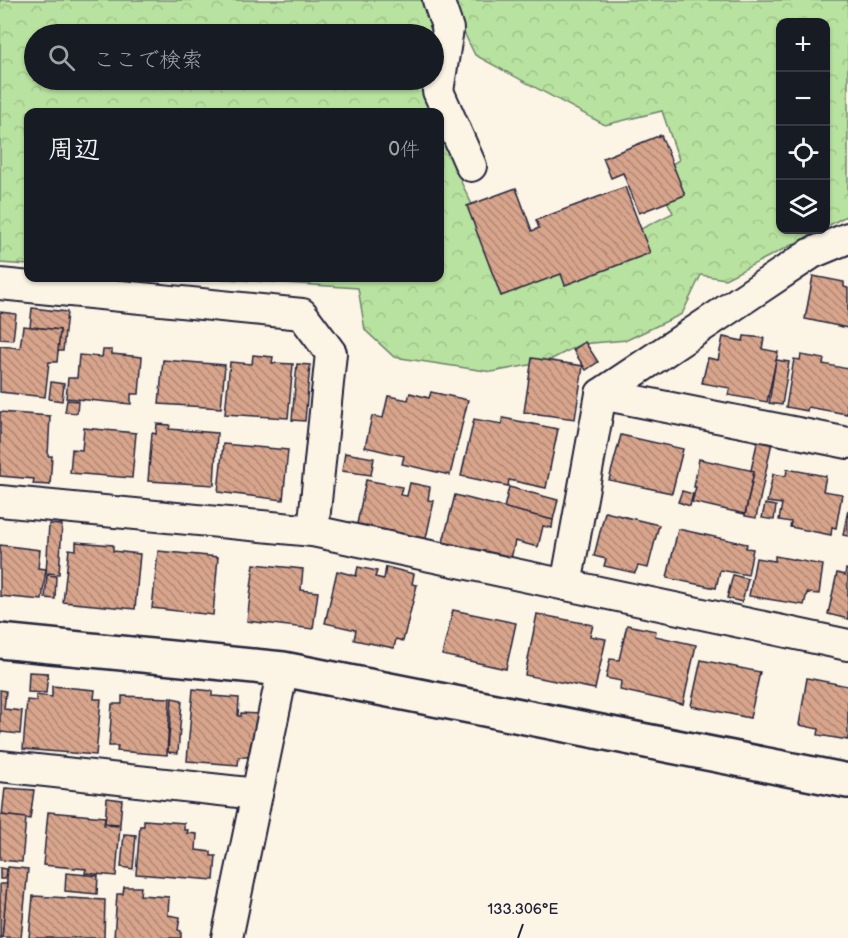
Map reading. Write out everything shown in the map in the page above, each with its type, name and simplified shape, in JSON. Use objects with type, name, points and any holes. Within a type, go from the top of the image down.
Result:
[{"type":"street","points":[[438,0],[448,29],[444,54]]},
{"type":"street","points":[[438,90],[471,166]]},
{"type":"street","points":[[566,585],[601,394],[812,253],[848,238]]},
{"type":"street","points":[[0,284],[302,314],[331,353],[313,531]]},
{"type":"street","points":[[601,394],[848,443]]},
{"type":"street","points":[[0,501],[313,531],[848,645]]},
{"type":"street","points":[[0,641],[284,669],[848,781]]},
{"type":"street","points":[[227,938],[284,669]]},
{"type":"street","points":[[0,766],[257,794]]},
{"type":"green space","points":[[0,0],[428,0],[432,7],[431,24],[24,24],[24,90],[434,90],[438,108],[24,108],[24,265],[0,263]]},
{"type":"green space","points":[[448,0],[848,0],[848,215],[830,225],[830,18],[776,18],[776,234],[813,234],[725,279],[701,275],[682,314],[627,340],[581,344],[546,362],[492,372],[394,357],[365,330],[358,288],[270,282],[444,282],[444,128],[462,184],[515,292],[673,213],[654,175],[679,160],[662,111],[605,125],[475,55]]},
{"type":"building","points":[[661,135],[685,195],[639,213],[623,173],[611,178],[603,158]]},
{"type":"building","points":[[625,187],[650,253],[565,285],[561,274],[501,296],[467,206],[516,188],[532,231],[539,228],[536,220]]},
{"type":"building","points":[[813,276],[844,282],[844,287],[848,288],[848,328],[805,319]]},
{"type":"building","points":[[32,308],[67,312],[63,351],[58,351],[60,330],[30,327]]},
{"type":"building","points":[[0,312],[16,314],[13,340],[0,339]]},
{"type":"building","points":[[23,326],[60,330],[57,362],[49,362],[45,397],[0,392],[0,346],[20,348]]},
{"type":"building","points":[[744,336],[764,338],[762,349],[778,352],[767,402],[728,395],[730,388],[702,383],[708,358],[718,360],[723,337],[743,341]]},
{"type":"building","points":[[585,342],[598,362],[586,370],[573,350]]},
{"type":"building","points":[[103,350],[112,350],[112,354],[142,357],[139,394],[131,394],[131,404],[66,398],[68,378],[77,378],[79,355],[102,357]]},
{"type":"building","points":[[253,355],[273,357],[272,363],[293,364],[288,418],[225,414],[230,362],[252,364]]},
{"type":"building","points":[[801,355],[824,359],[823,364],[848,369],[847,414],[808,407],[807,411],[786,407],[794,359],[800,360]]},
{"type":"building","points":[[532,358],[583,366],[575,419],[524,412]]},
{"type":"building","points":[[163,360],[225,365],[221,408],[159,404]]},
{"type":"building","points":[[776,360],[789,362],[782,405],[769,403]]},
{"type":"building","points":[[297,364],[310,365],[305,421],[292,420]]},
{"type":"building","points":[[51,382],[64,384],[62,401],[49,399]]},
{"type":"building","points":[[431,392],[468,400],[450,475],[402,464],[404,456],[365,447],[372,416],[383,418],[388,396],[408,400],[410,393],[429,398]]},
{"type":"building","points":[[67,400],[78,401],[77,413],[65,412]]},
{"type":"building","points":[[0,412],[50,416],[48,456],[52,456],[50,485],[33,484],[34,479],[0,476]]},
{"type":"building","points":[[503,418],[558,429],[546,488],[509,480],[508,486],[461,476],[474,419],[502,424]]},
{"type":"building","points":[[157,424],[170,425],[169,429],[217,433],[214,485],[148,481],[152,433],[156,434]]},
{"type":"building","points":[[84,428],[136,433],[132,478],[70,473],[72,449],[82,450]]},
{"type":"building","points":[[621,435],[683,449],[672,493],[609,480]]},
{"type":"building","points":[[758,439],[772,442],[756,518],[745,516]]},
{"type":"building","points":[[223,444],[288,450],[283,500],[218,492]]},
{"type":"building","points":[[345,453],[374,458],[371,475],[342,471]]},
{"type":"building","points":[[699,459],[754,471],[745,514],[692,502]]},
{"type":"building","points":[[787,469],[826,476],[823,491],[842,494],[836,528],[832,527],[831,535],[790,527],[791,522],[779,520],[782,504],[767,502],[773,474],[786,476]]},
{"type":"building","points":[[366,480],[402,487],[400,495],[407,496],[410,483],[430,487],[428,500],[434,501],[425,543],[373,532],[374,527],[357,524]]},
{"type":"building","points":[[509,487],[558,500],[553,520],[504,508]]},
{"type":"building","points":[[682,491],[693,494],[690,506],[678,502]]},
{"type":"building","points":[[455,495],[553,520],[552,528],[543,526],[538,547],[515,541],[510,563],[442,546]]},
{"type":"building","points":[[765,504],[776,506],[774,520],[762,518]]},
{"type":"building","points":[[848,510],[848,536],[843,535]]},
{"type":"building","points":[[605,512],[659,525],[648,568],[638,566],[635,573],[604,566],[606,559],[594,556]]},
{"type":"building","points":[[49,524],[62,525],[59,574],[46,573]]},
{"type":"building","points":[[678,529],[747,544],[746,548],[753,549],[748,575],[720,570],[716,588],[667,578]]},
{"type":"building","points":[[76,542],[113,545],[113,551],[140,554],[135,609],[63,602],[69,549],[76,550]]},
{"type":"building","points":[[0,545],[40,550],[38,568],[46,569],[42,600],[0,596]]},
{"type":"building","points":[[158,551],[218,557],[213,615],[152,608]]},
{"type":"building","points":[[775,556],[823,565],[819,594],[807,593],[804,605],[749,596],[756,558],[775,561]]},
{"type":"building","points":[[254,564],[303,569],[301,590],[318,592],[313,629],[247,621]]},
{"type":"building","points":[[358,567],[377,571],[375,577],[384,579],[386,567],[414,574],[412,584],[417,585],[403,641],[396,639],[394,648],[354,640],[356,630],[325,623],[337,571],[356,576]]},
{"type":"building","points":[[846,569],[848,570],[848,619],[828,614],[837,573],[845,575]]},
{"type":"building","points":[[47,575],[56,576],[55,599],[45,598]]},
{"type":"building","points":[[733,575],[748,579],[742,602],[727,598]]},
{"type":"building","points":[[453,610],[516,623],[506,669],[442,655]]},
{"type":"building","points":[[537,614],[593,625],[590,636],[606,639],[595,689],[525,675]]},
{"type":"building","points":[[627,625],[656,631],[655,636],[696,645],[683,704],[620,690],[621,681],[606,678],[610,659],[619,660]]},
{"type":"building","points":[[701,660],[760,672],[750,718],[691,706]]},
{"type":"building","points":[[29,672],[48,673],[46,693],[28,692]]},
{"type":"building","points":[[807,678],[848,686],[848,740],[818,735],[819,729],[799,725]]},
{"type":"building","points":[[52,686],[95,690],[94,699],[101,699],[96,755],[23,749],[27,700],[36,701],[36,695],[52,697]]},
{"type":"building","points":[[193,689],[212,691],[212,696],[239,698],[238,716],[241,716],[241,713],[258,714],[248,757],[239,757],[238,765],[187,761]]},
{"type":"building","points":[[0,690],[6,691],[4,709],[22,711],[20,734],[1,732],[0,737]]},
{"type":"building","points":[[122,696],[170,698],[167,755],[117,751],[118,746],[109,746],[112,704],[122,704]]},
{"type":"building","points":[[172,698],[182,700],[178,753],[168,752]]},
{"type":"building","points":[[5,788],[34,790],[30,819],[2,815]]},
{"type":"building","points":[[107,798],[122,800],[120,824],[105,823]]},
{"type":"building","points":[[48,812],[105,817],[104,825],[120,826],[116,876],[85,873],[86,869],[43,865]]},
{"type":"building","points":[[0,815],[26,818],[22,862],[0,860]]},
{"type":"building","points":[[144,820],[184,823],[184,830],[188,830],[187,833],[197,834],[196,850],[211,852],[211,856],[216,856],[214,880],[136,874],[140,826],[144,826]]},
{"type":"building","points":[[124,834],[136,835],[133,869],[121,867]]},
{"type":"building","points":[[8,867],[28,869],[21,938],[2,937]]},
{"type":"building","points":[[0,868],[6,869],[5,879],[0,879]]},
{"type":"building","points":[[66,873],[98,876],[97,894],[65,891]]},
{"type":"building","points":[[0,884],[7,884],[2,938],[0,938]]},
{"type":"building","points":[[124,887],[141,887],[140,895],[169,897],[168,915],[180,917],[178,930],[181,931],[181,938],[114,938],[117,894],[123,894]]},
{"type":"building","points":[[33,896],[105,900],[104,938],[29,938]]}]
